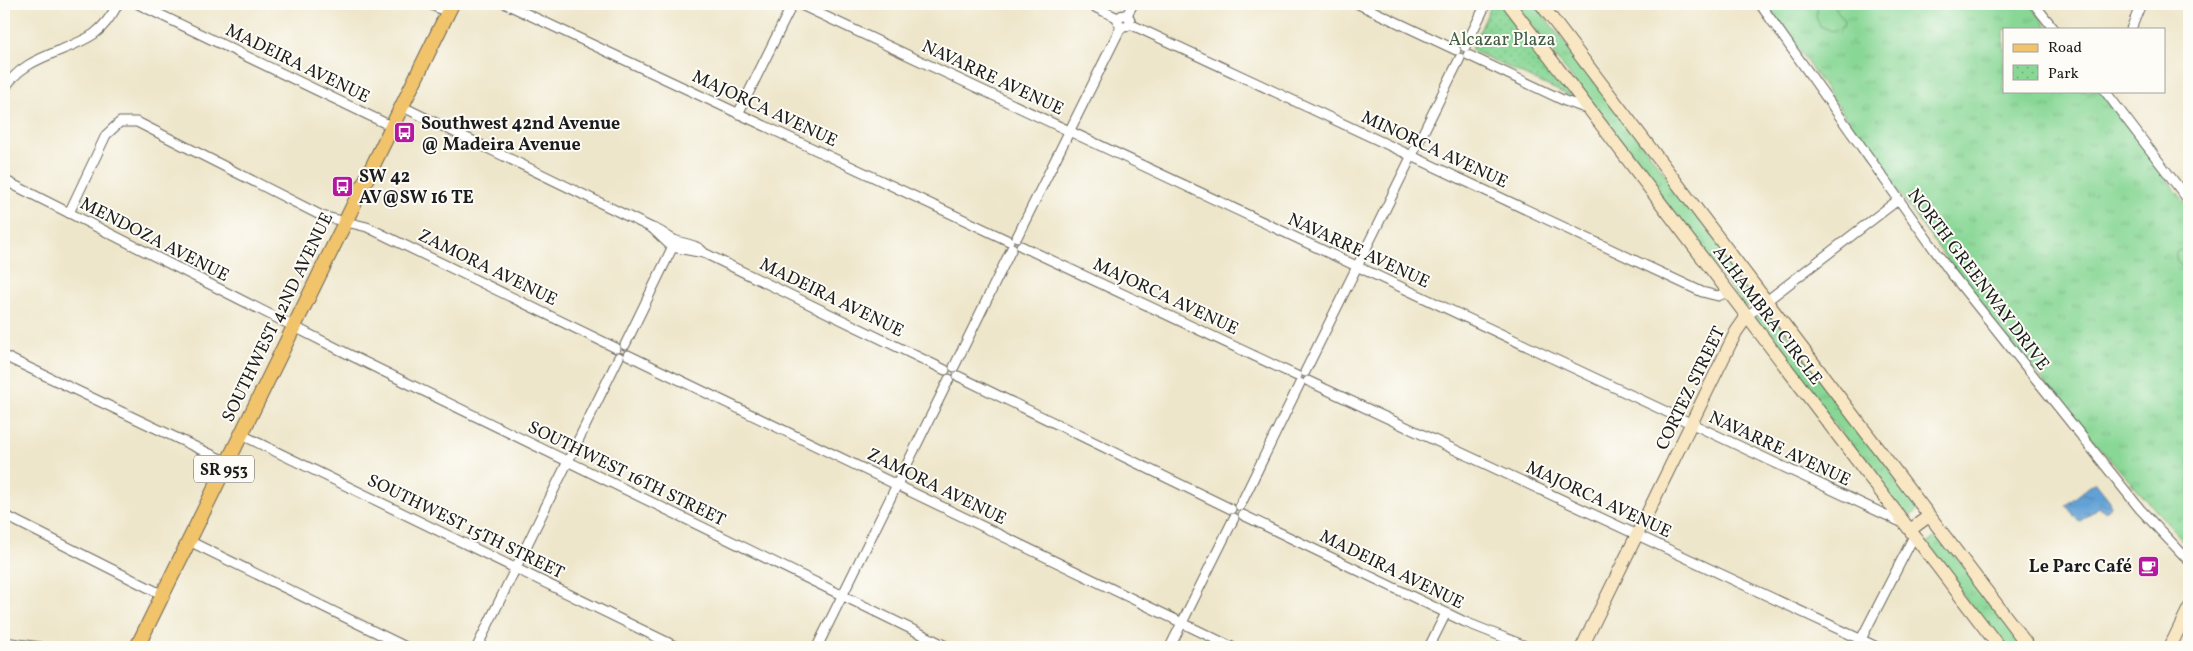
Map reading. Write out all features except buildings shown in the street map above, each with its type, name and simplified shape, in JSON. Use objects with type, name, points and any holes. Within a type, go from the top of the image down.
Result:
[{"type":"main road","name":"SOUTHWEST 42ND AVENUE","points":[[137,647],[292,327],[450,8]]},
{"type":"street","points":[[4,90],[7,78],[95,33],[107,21],[118,4]]},
{"type":"street","name":"MADEIRA AVENUE","points":[[138,4],[391,126]]},
{"type":"street","points":[[428,4],[450,8]]},
{"type":"street","name":"MAJORCA AVENUE","points":[[506,4],[1637,535],[1859,644],[1877,647]]},
{"type":"street","name":"MINORCA AVENUE","points":[[1088,4],[1707,294],[1718,296],[1728,292]]},
{"type":"street","points":[[817,647],[1133,4]]},
{"type":"street","points":[[1358,4],[1565,101],[1588,109]]},
{"type":"street","points":[[1170,647],[1486,4]]},
{"type":"street","name":"ALHAMBRA CIRCLE","points":[[1509,4],[1999,647]]},
{"type":"street","name":"ALHAMBRA CIRCLE","points":[[1541,4],[2029,647]]},
{"type":"street","name":"NORTH GREENWAY DRIVE","points":[[1760,4],[1931,246],[2140,509],[2189,561]]},
{"type":"street","points":[[2034,4],[2053,28]]},
{"type":"street","points":[[2131,28],[2141,4]]},
{"type":"street","points":[[738,114],[794,5]]},
{"type":"street","name":"NAVARRE AVENUE","points":[[794,5],[1070,132],[1691,424],[1910,530]]},
{"type":"street","points":[[2106,92],[2189,202]]},
{"type":"street","points":[[401,106],[652,228],[674,244],[478,647]]},
{"type":"street","name":"ZAMORA AVENUE","points":[[69,213],[106,136],[120,122],[131,121],[142,124],[322,216],[367,226],[1232,647]]},
{"type":"street","name":"MENDOZA AVENUE","points":[[4,180],[292,327]]},
{"type":"street","name":"CORTEZ STREET","points":[[1582,647],[1736,332],[1747,316],[1898,200]]},
{"type":"street","name":"MADEIRA AVENUE","points":[[674,244],[704,253],[1446,613],[1528,647]]},
{"type":"street","name":"SOUTHWEST 16TH STREET","points":[[292,327],[948,647]]},
{"type":"street","points":[[4,356],[227,462]]},
{"type":"street","name":"SOUTHWEST 15TH STREET","points":[[240,434],[677,647]]},
{"type":"street","points":[[4,515],[163,595]]},
{"type":"street","points":[[1859,644],[1910,530],[1929,516]]},
{"type":"street","points":[[189,542],[406,647]]},
{"type":"street","points":[[2170,647],[2189,608]]},
{"type":"street","points":[[1429,647],[1446,613]]},
{"type":"street","points":[[4,642],[41,647]]},
{"type":"green space","name":"Alcazar Plaza","points":[[1492,4],[1503,4],[1578,100],[1471,50]]},
{"type":"green space","points":[[1516,4],[1535,4],[1759,297],[1745,308]]},
{"type":"green space","points":[[1766,4],[2030,4],[2048,28],[2003,28],[2003,92],[2101,92],[2109,102],[2189,208],[2189,547],[2079,425],[1978,302]]},
{"type":"green space","points":[[1818,4],[1832,4],[1845,21],[1843,27],[1832,31],[1820,26],[1816,17]]},
{"type":"green space","points":[[2182,249],[2189,255],[2189,268],[2177,261],[2176,252]]},
{"type":"green space","points":[[1767,309],[1920,508],[1907,519],[1754,319]]},
{"type":"green space","points":[[1939,534],[2025,647],[2003,647],[1925,545]]},
{"type":"water","points":[[2095,482],[2110,501],[2111,506],[2106,512],[2099,507],[2079,522],[2066,505]]},
{"type":"place","name":"Southwest 42nd Avenue @ Madeira Avenue","points":[[405,133]]},
{"type":"place","name":"SW 42 AV@SW 16 TE","points":[[343,186]]},
{"type":"place","name":"Le Parc Café","points":[[2148,566]]}]
